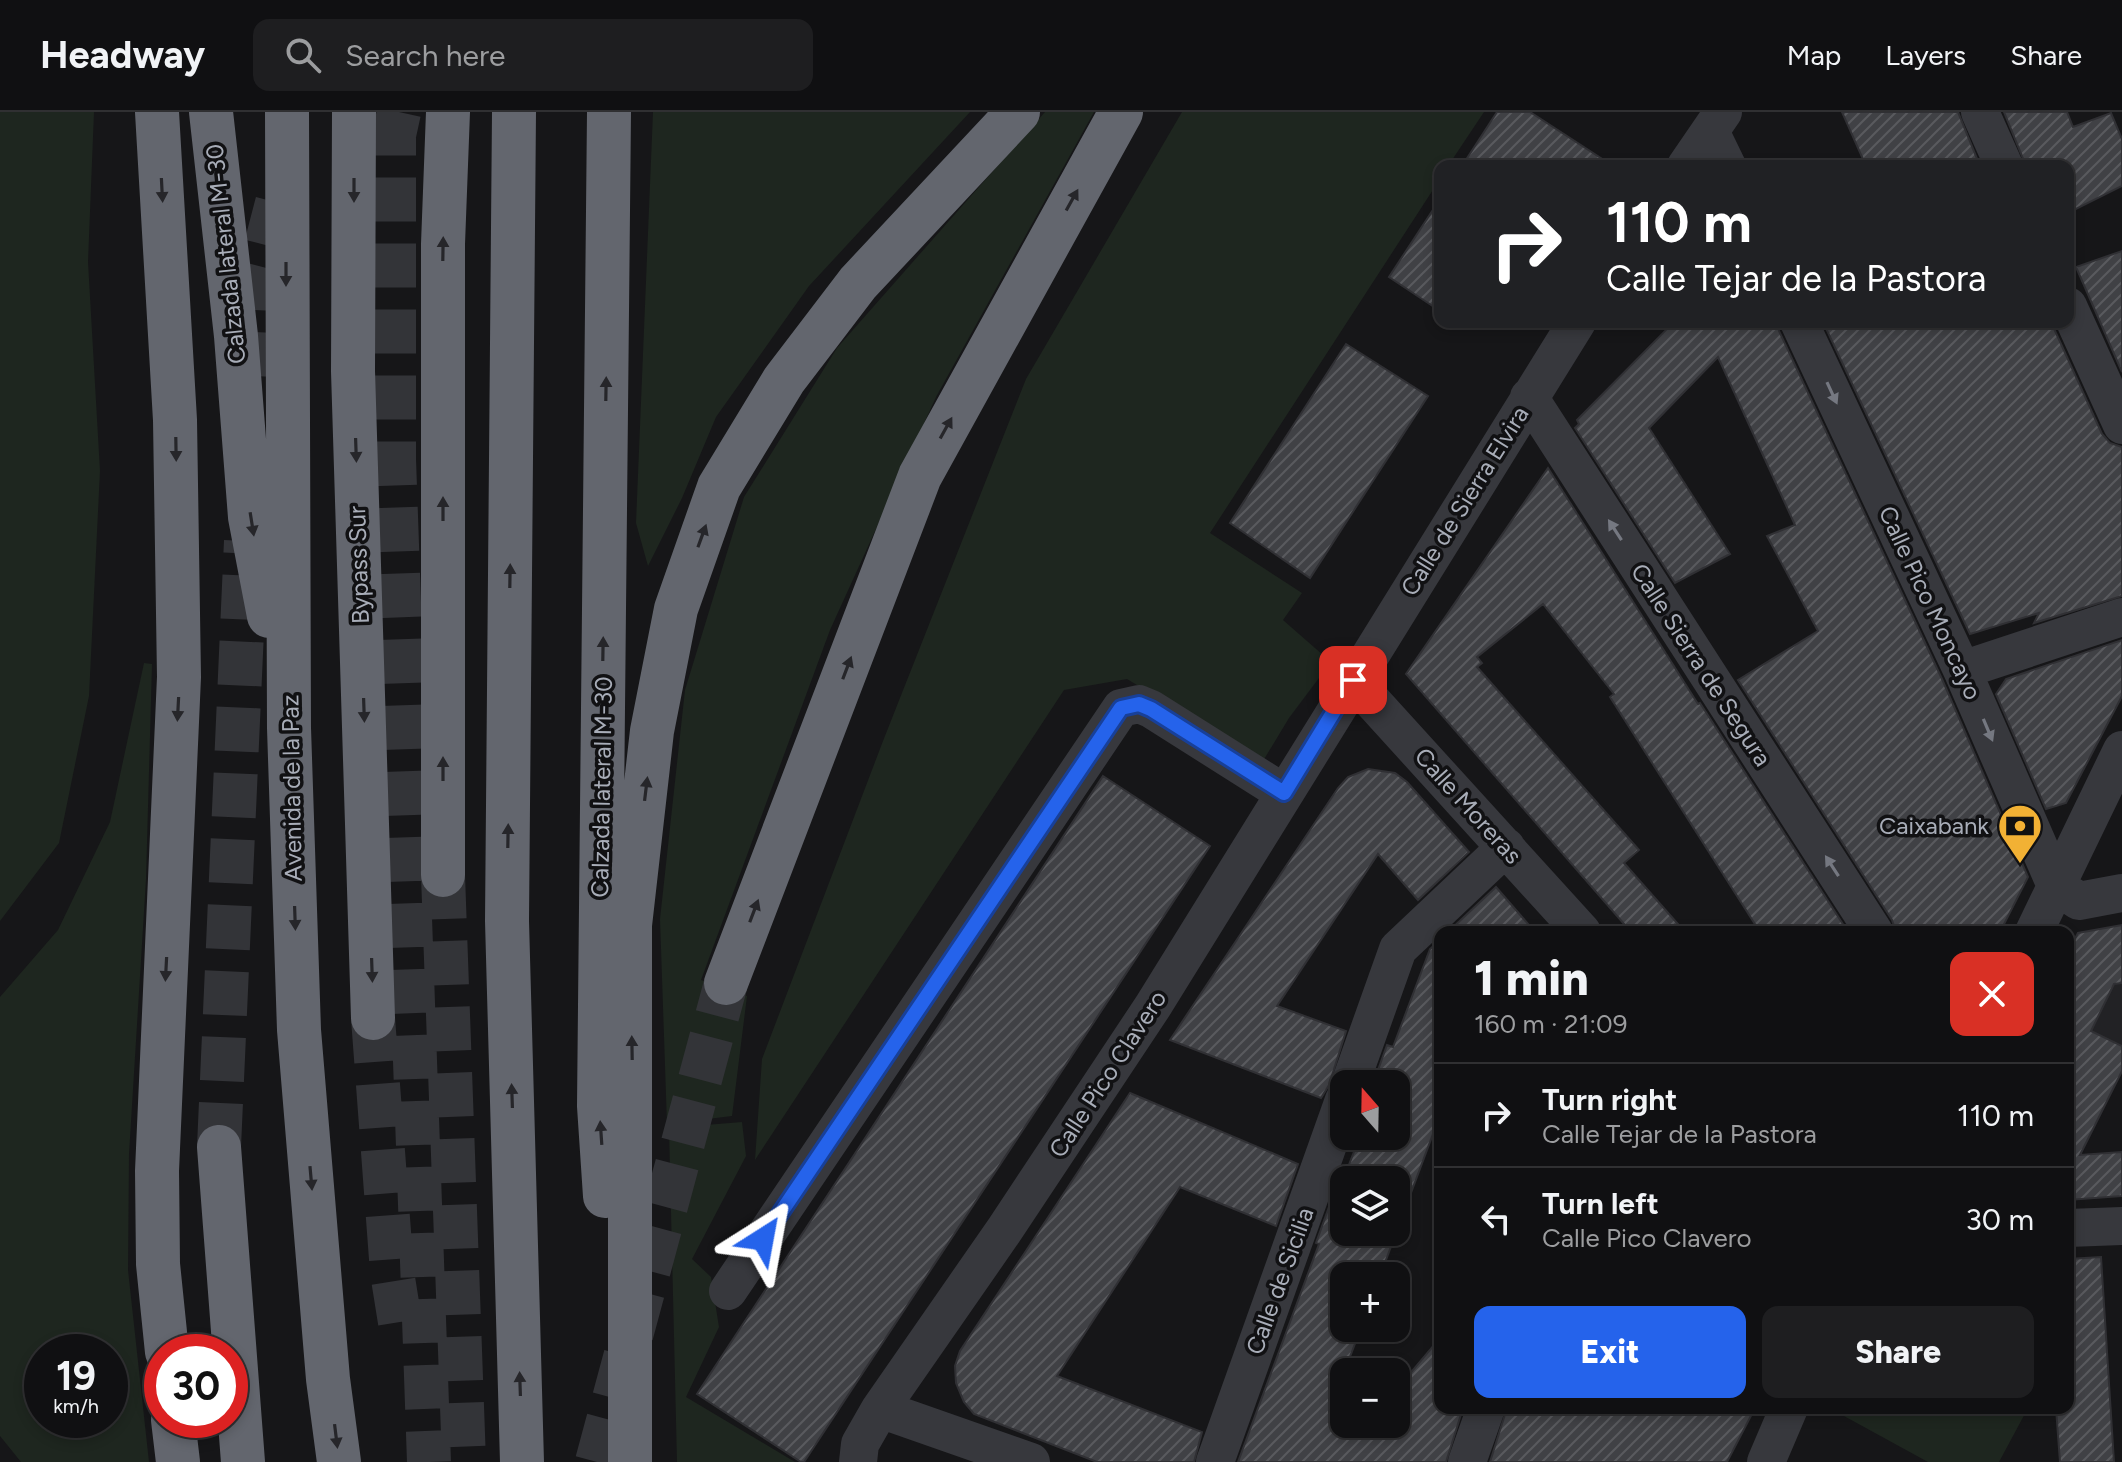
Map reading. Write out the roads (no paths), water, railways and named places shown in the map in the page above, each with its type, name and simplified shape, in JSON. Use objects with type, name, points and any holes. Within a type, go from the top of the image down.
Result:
[{"type":"highway","points":[[157,112],[175,420],[179,677],[157,1171],[158,1264],[165,1334]]},
{"type":"highway","name":"Calzada lateral M-30","points":[[211,112],[236,336],[250,517],[289,728]]},
{"type":"highway","name":"Avenida de la Paz","points":[[287,112],[289,728],[299,1030],[328,1379],[339,1462]]},
{"type":"highway","name":"Bypass Sur","points":[[354,112],[353,371],[373,1018]]},
{"type":"highway","points":[[443,875],[443,244],[448,112]]},
{"type":"highway","points":[[514,112],[507,921],[522,1462]]},
{"type":"highway","name":"Calzada lateral M-30","points":[[609,112],[599,1106],[623,1462]]},
{"type":"highway","points":[[630,1462],[630,925],[652,731],[676,609],[719,487],[784,380],[858,283],[1018,112]]},
{"type":"highway","points":[[726,983],[920,476],[1121,112]]},
{"type":"highway","points":[[219,1147],[243,1462]]},
{"type":"highway","points":[[175,1438],[178,1462]]},
{"type":"street","points":[[1980,112],[2001,160]]},
{"type":"street","points":[[1690,160],[1717,122]]},
{"type":"street","points":[[1717,122],[1726,160]]},
{"type":"street","points":[[2074,319],[2122,425]]},
{"type":"street","name":"Calle de Sierra Elvira","points":[[1353,680],[1573,328]]},
{"type":"street","name":"Calle Pico Moncayo","points":[[1802,328],[1962,670],[2056,886]]},
{"type":"street","name":"Calle Sierra de Segura","points":[[1529,397],[1870,926]]},
{"type":"street","points":[[1962,670],[2122,617]]},
{"type":"street","name":"Calle Pico Clavero","points":[[858,1462],[860,1444],[880,1409],[1005,1229],[1153,1006],[1353,680]]},
{"type":"street","name":"Calle Moreras","points":[[1353,680],[1577,926]]},
{"type":"street","points":[[728,1291],[1121,708],[1139,704],[1151,709],[1284,793]]},
{"type":"street","points":[[2037,926],[2122,750]]},
{"type":"street","points":[[1355,1070],[1398,949],[1506,847]]},
{"type":"street","points":[[2056,886],[2079,901],[2122,893]]},
{"type":"street","name":"Calle de Sicilia","points":[[1215,1462],[1330,1139]]},
{"type":"street","points":[[2074,1228],[2122,1226]]},
{"type":"street","points":[[880,1409],[1031,1462]]},
{"type":"street","points":[[1467,1462],[1484,1414]]},
{"type":"street","points":[[1766,1462],[1786,1414]]},
{"type":"tunnel","points":[[399,112],[394,135],[394,459],[429,1462]]},
{"type":"tunnel","points":[[253,376],[257,280],[280,192]]},
{"type":"tunnel","points":[[219,1147],[246,541]]},
{"type":"tunnel","points":[[443,875],[464,1462]]},
{"type":"tunnel","points":[[597,1462],[726,983]]},
{"type":"tunnel","points":[[373,1018],[392,1272],[400,1322]]},
{"type":"place","name":"Caixabank","points":[[2020,865]]}]
